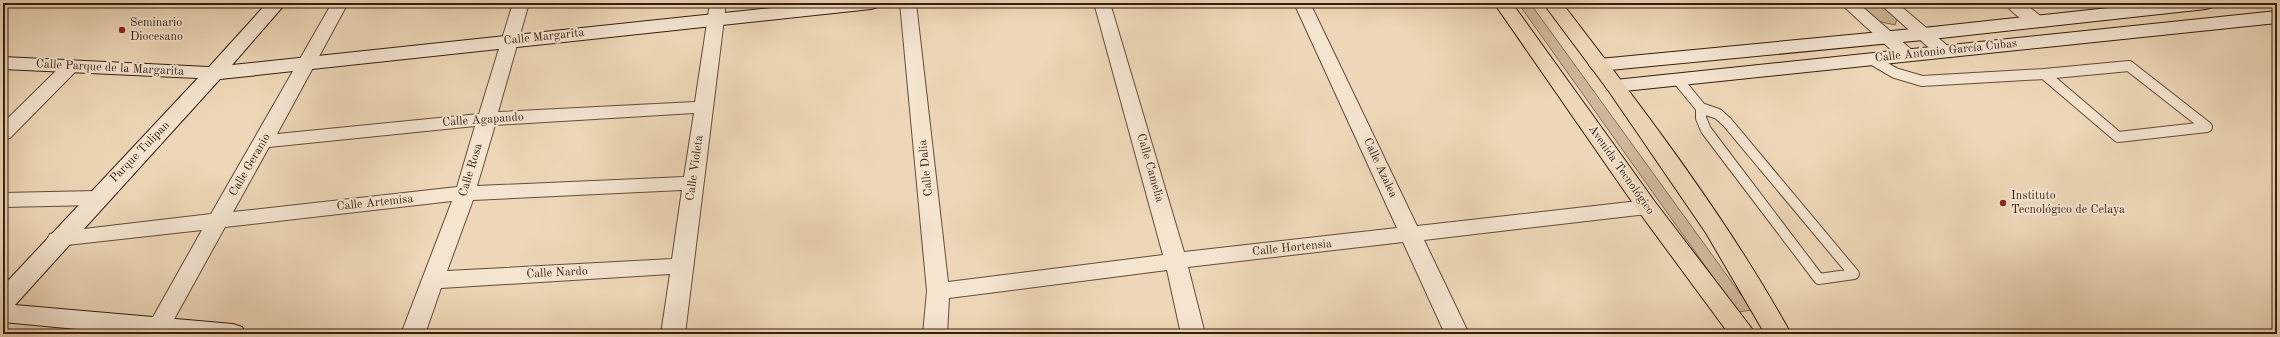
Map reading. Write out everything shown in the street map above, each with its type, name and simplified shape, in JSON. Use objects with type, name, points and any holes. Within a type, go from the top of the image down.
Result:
[{"type":"main road","name":"Parque Tulipan","points":[[3,302],[96,198],[216,73],[277,3]]},
{"type":"main road","name":"Calle Margarita","points":[[216,73],[509,40],[717,11],[871,3]]},
{"type":"main road","name":"Avenida Tecnológico","points":[[1503,3],[1647,207],[1743,334]]},
{"type":"main road","points":[[1552,3],[1615,86],[1715,228],[1778,334]]},
{"type":"main road","points":[[2201,4],[2226,23]]},
{"type":"main road","name":"Calle Antonio García Cubas","points":[[1599,65],[2039,22],[2135,7],[2201,4]]},
{"type":"main road","name":"Calle Antonio García Cubas","points":[[1615,86],[1871,58],[2277,17]]},
{"type":"main road","points":[[1791,47],[1808,65]]},
{"type":"main road","name":"Calle Parque de la Margarita","points":[[3,63],[216,73]]},
{"type":"main road","points":[[3,313],[159,326],[233,334]]},
{"type":"street","name":"Calle Geranio","points":[[159,326],[340,3]]},
{"type":"street","name":"Calle Rosa","points":[[413,334],[465,193],[521,3]]},
{"type":"street","name":"Calle Dalia","points":[[908,3],[938,291],[935,334]]},
{"type":"street","name":"Calle Camelia","points":[[1102,3],[1176,261],[1193,334]]},
{"type":"street","name":"Calle Azalea","points":[[1302,3],[1457,334]]},
{"type":"street","points":[[1848,3],[1907,55]]},
{"type":"street","points":[[1887,3],[1943,51]]},
{"type":"street","points":[[2013,3],[2039,22]]},
{"type":"street","name":"Calle Violeta","points":[[673,334],[692,183],[717,11]]},
{"type":"street","points":[[3,134],[71,66]]},
{"type":"street","name":"Calle Agapando","points":[[264,141],[487,119],[703,107]]},
{"type":"street","name":"Calle Artemisa","points":[[58,239],[465,193],[692,183]]},
{"type":"street","points":[[3,200],[96,198]]},
{"type":"street","name":"Calle Hortensia","points":[[938,291],[1176,261],[1647,207]]},
{"type":"street","name":"Calle Nardo","points":[[433,280],[682,266]]},
{"type":"lane","points":[[1871,58],[1886,70],[1905,78],[1922,81],[2044,74],[2129,66],[2207,127],[2118,137],[2044,74]]},
{"type":"lane","points":[[1678,80],[1701,108],[1718,114],[1727,122],[1854,274],[1819,279],[1706,130],[1701,118],[1701,108]]},
{"type":"shaded area","points":[[1518,3],[1530,3],[1752,310],[1738,312]]},
{"type":"shaded area","points":[[1856,3],[1879,3],[1897,19],[1895,25],[1877,21]]},
{"type":"place","name":"Seminario Diocesano","points":[[122,30]]},
{"type":"place","name":"Instituto Tecnológico de Celaya","points":[[2003,203]]}]
